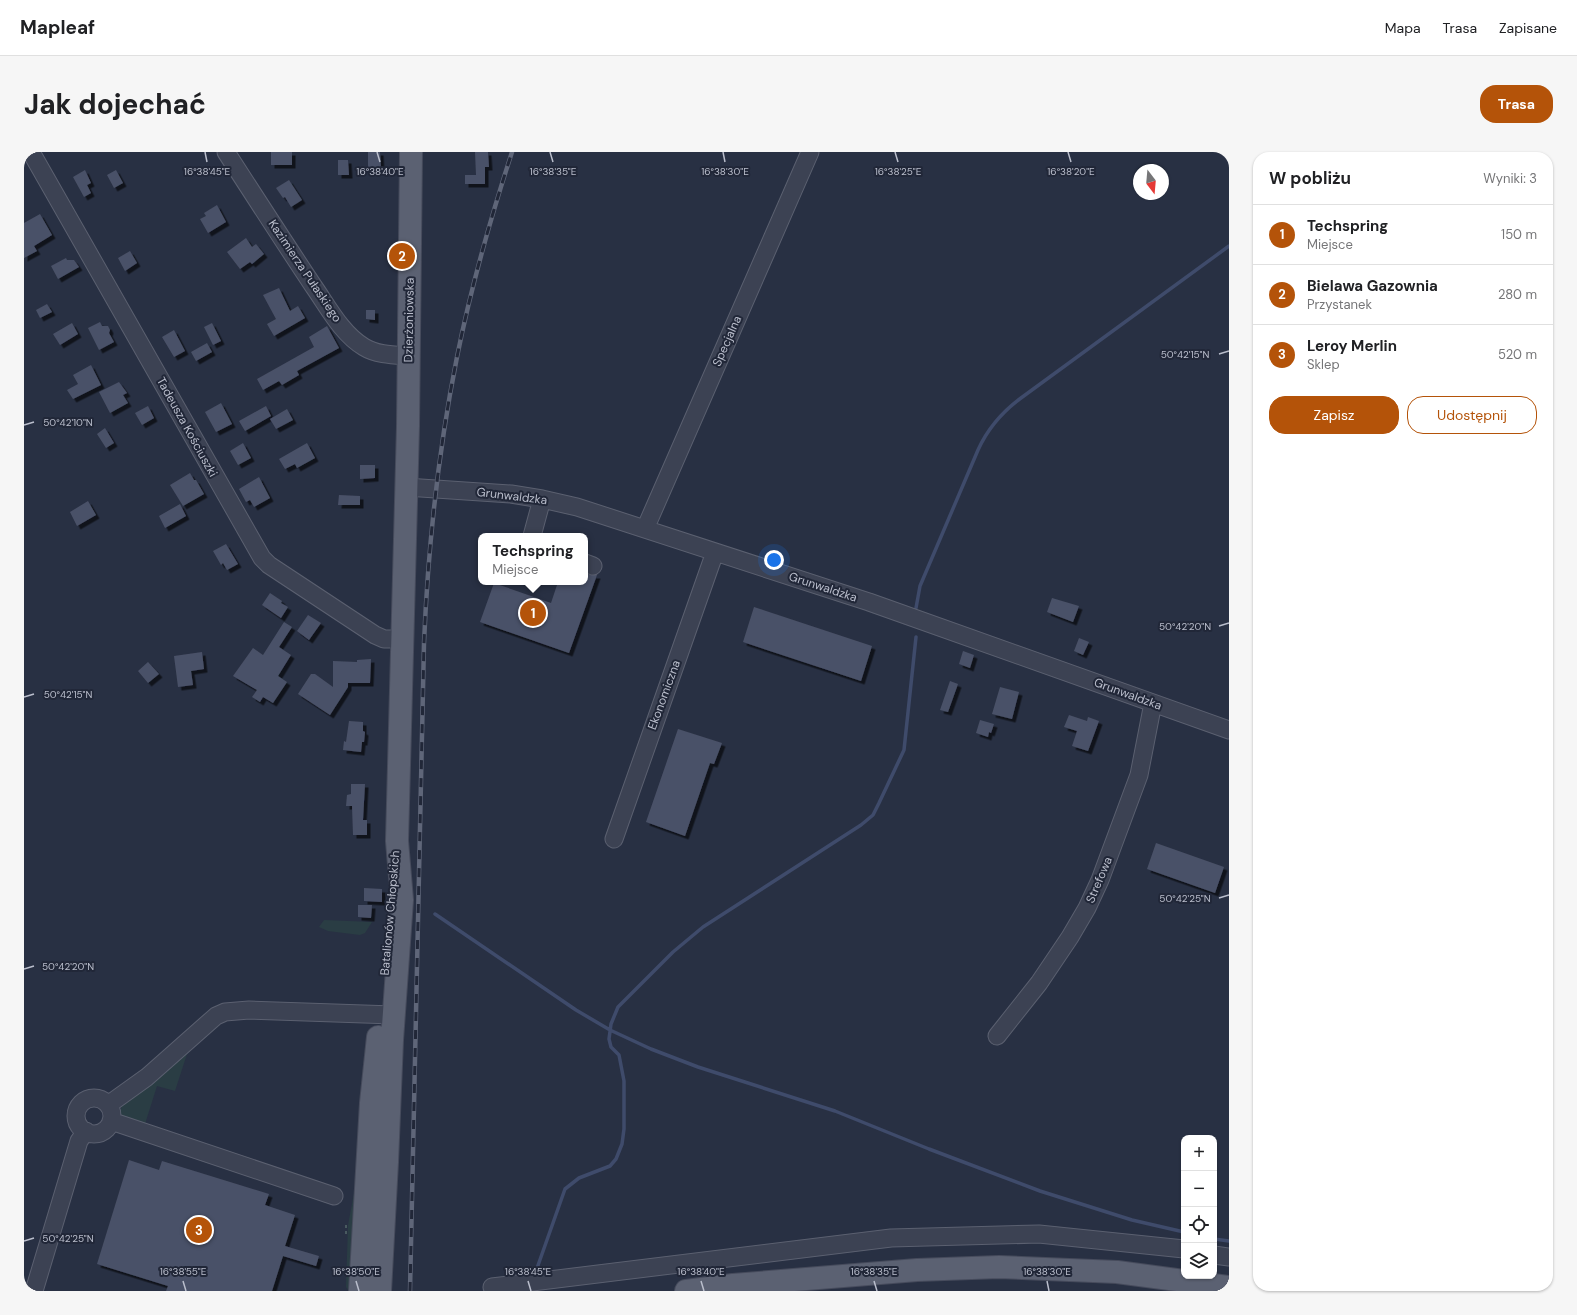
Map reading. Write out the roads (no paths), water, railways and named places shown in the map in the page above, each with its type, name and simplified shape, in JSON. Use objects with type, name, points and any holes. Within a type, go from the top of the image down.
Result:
[{"type":"main road","name":"Dzierżoniowska","points":[[402,639],[409,356],[411,152]]},
{"type":"main road","name":"Batalionów Chłopskich","points":[[380,1291],[387,1015],[393,870],[397,841],[402,639]]},
{"type":"main road","name":"Batalionów Chłopskich","points":[[360,1291],[371,1103],[387,1015]]},
{"type":"main road","points":[[686,1291],[733,1285],[917,1270],[1014,1268],[1117,1272],[1229,1287]]},
{"type":"main road","points":[[766,1291],[842,1277]]},
{"type":"street","name":"Tadeusza Kościuszki","points":[[31,152],[262,558],[271,566],[375,635],[384,639],[402,639]]},
{"type":"street","name":"Kazimierza Pułaskiego","points":[[226,152],[303,270],[350,336],[371,350],[386,354],[409,356]]},
{"type":"street","name":"Specjalna","points":[[645,529],[810,152]]},
{"type":"street","name":"Grunwaldzka","points":[[406,487],[511,494],[577,507],[892,610],[1229,730]]},
{"type":"street","points":[[533,533],[542,499]]},
{"type":"street","name":"Ekonomiczna","points":[[614,839],[715,552]]},
{"type":"street","name":"Strefowa","points":[[997,1036],[1038,983],[1070,937],[1087,908],[1100,880],[1140,775],[1153,703]]},
{"type":"street","points":[[334,1196],[110,1113],[100,1099],[94,1098],[84,1101],[77,1109],[76,1119],[81,1128],[86,1132],[101,1132],[105,1129],[110,1113],[147,1077],[216,1016],[225,1012],[249,1010],[387,1015]]},
{"type":"street","points":[[34,1291],[79,1141],[86,1132]]},
{"type":"street","points":[[492,1287],[891,1238],[1039,1234],[1181,1249]]},
{"type":"street","points":[[1217,1255],[1229,1257]]},
{"type":"waterway","points":[[916,608],[920,586],[978,450],[996,421],[1021,398],[1229,246]]},
{"type":"waterway","points":[[536,1271],[565,1189],[579,1178],[610,1166],[616,1159],[622,1144],[624,1129],[624,1081],[619,1055],[611,1047],[609,1039],[611,1024],[618,1007],[673,952],[703,927],[861,825],[873,815],[904,750],[916,637]]},
{"type":"waterway","points":[[435,914],[576,1010],[610,1030],[651,1049],[698,1067],[835,1111],[929,1149],[1040,1191],[1132,1220],[1181,1231]]},
{"type":"waterway","points":[[1217,1239],[1229,1241]]},
{"type":"railway","points":[[410,1291],[424,643],[431,535],[444,428],[462,331],[496,203],[512,152]]},
{"type":"place","name":"Bielawa Gazownia","points":[[402,256]]},
{"type":"place","name":"Techspring","points":[[533,613]]},
{"type":"place","name":"Leroy Merlin","points":[[199,1230]]}]
